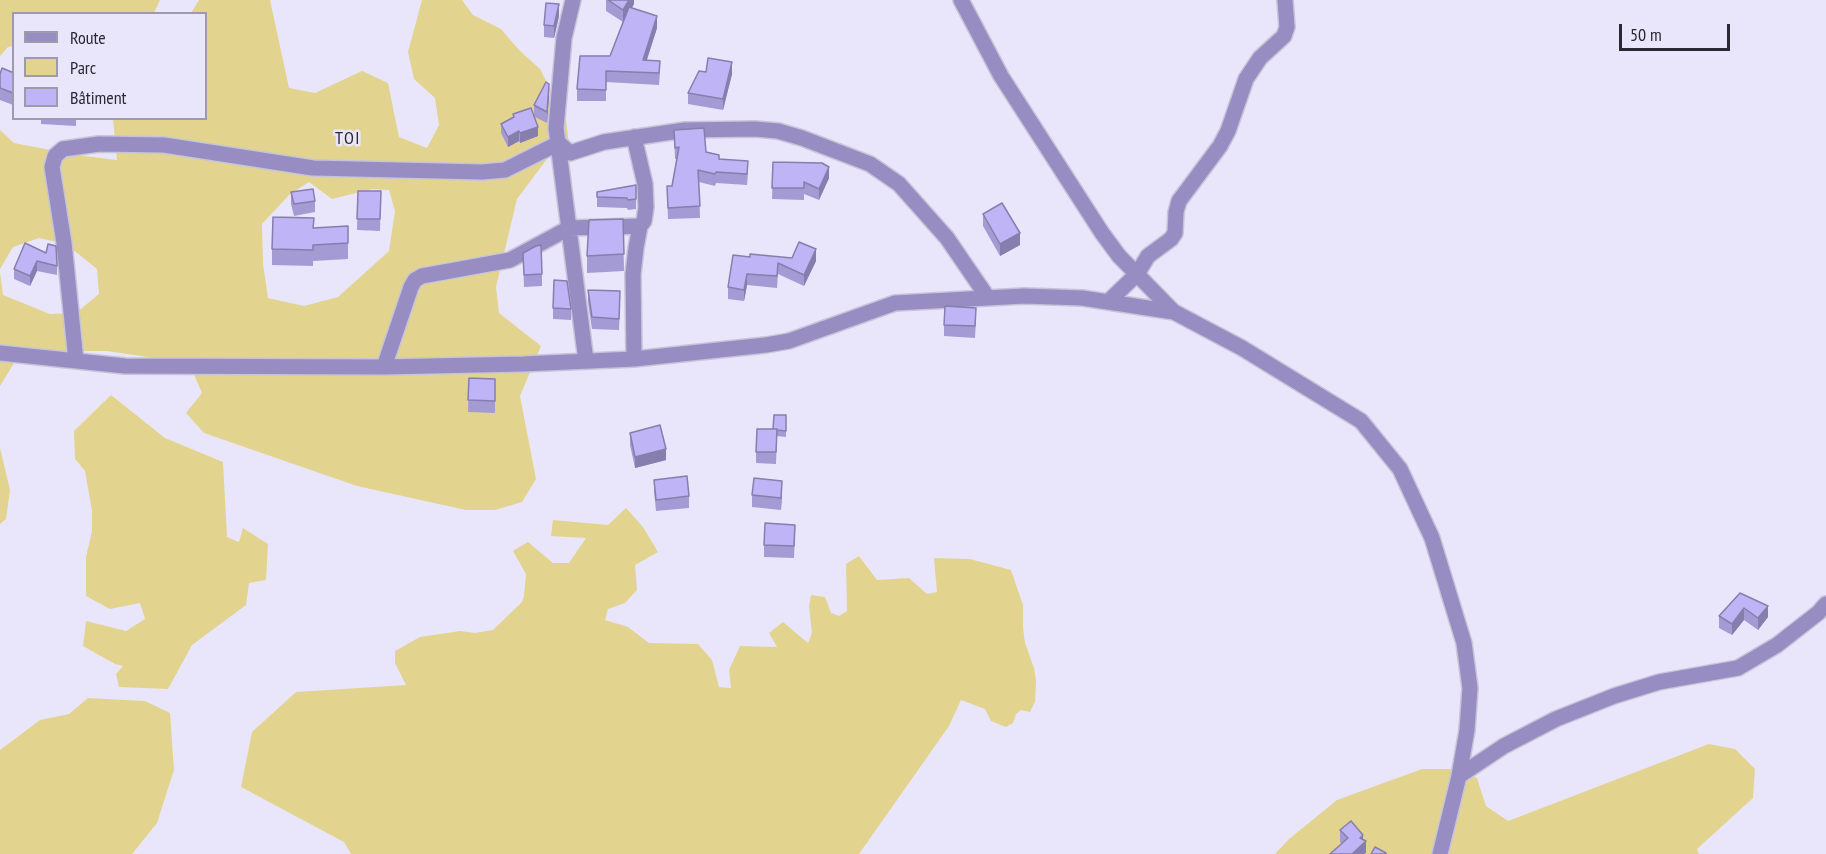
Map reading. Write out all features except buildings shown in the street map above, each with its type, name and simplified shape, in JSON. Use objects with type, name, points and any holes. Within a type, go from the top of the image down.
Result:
[{"type":"street","points":[[573,0],[564,38],[556,128],[586,361]]},
{"type":"street","points":[[961,0],[1001,76],[1102,233],[1137,274],[1174,312],[1242,348],[1361,421],[1400,469],[1432,538],[1464,643],[1470,688],[1467,730],[1459,777],[1440,854]]},
{"type":"street","points":[[1109,302],[1137,274],[1148,256],[1171,239],[1175,233],[1179,201],[1220,146],[1228,131],[1246,79],[1260,58],[1284,36],[1287,27],[1285,0]]},
{"type":"street","points":[[559,143],[570,153],[604,142],[685,130],[755,129],[778,131],[802,138],[870,164],[899,184],[947,238],[988,298]]},
{"type":"street","points":[[634,137],[645,184],[646,207],[644,221],[640,226],[633,274],[634,359]]},
{"type":"street","points":[[76,361],[64,243],[52,167],[55,156],[63,148],[99,144],[164,145],[313,168],[482,172],[505,170],[559,143]]},
{"type":"street","points":[[384,367],[415,280],[423,276],[510,260],[569,228],[640,226]]},
{"type":"street","points":[[0,353],[125,366],[384,367],[586,361],[713,352],[789,341],[895,303],[1024,296],[1109,302],[1174,312]]},
{"type":"street","points":[[1459,777],[1504,746],[1556,720],[1614,696],[1659,682],[1737,668],[1777,645],[1818,613],[1826,603]]},
{"type":"green space","points":[[0,0],[160,0],[154,12],[12,12],[12,46],[8,47],[0,56]]},
{"type":"green space","points":[[199,0],[270,0],[289,88],[315,93],[362,71],[388,83],[399,137],[427,148],[439,125],[435,98],[414,79],[408,52],[422,0],[462,0],[473,15],[501,29],[540,69],[566,120],[570,153],[559,143],[517,199],[496,287],[499,313],[541,346],[520,396],[536,479],[522,502],[495,510],[466,510],[357,486],[204,433],[186,413],[202,393],[189,363],[107,351],[27,351],[19,355],[0,386],[0,272],[3,295],[50,314],[76,313],[99,294],[97,269],[66,244],[39,238],[13,247],[0,269],[0,130],[14,143],[117,160],[113,120],[207,120],[207,12],[192,12]],"holes":[[[309,182],[332,199],[372,189],[389,190],[395,211],[389,251],[338,297],[304,306],[268,298],[263,264],[262,224],[290,194]]]},
{"type":"green space","points":[[111,395],[165,438],[223,462],[227,537],[239,542],[243,528],[268,544],[266,580],[249,583],[246,605],[192,645],[168,689],[119,687],[116,674],[123,666],[83,646],[86,621],[126,631],[145,619],[140,603],[110,609],[86,596],[86,557],[92,531],[92,511],[85,471],[75,459],[74,431]]},
{"type":"green space","points":[[0,448],[10,490],[6,519],[0,524]]},
{"type":"green space","points":[[626,508],[643,527],[658,552],[635,565],[637,590],[625,603],[608,609],[605,620],[628,627],[649,643],[698,644],[712,660],[719,687],[731,688],[729,670],[740,646],[777,647],[769,633],[783,622],[808,643],[812,633],[809,606],[811,595],[825,597],[831,613],[839,616],[847,611],[846,564],[859,556],[877,580],[909,578],[927,594],[937,592],[934,558],[970,559],[1011,570],[1023,605],[1025,643],[1036,681],[1035,702],[1030,712],[1021,710],[1016,714],[1013,723],[1006,727],[991,721],[985,709],[961,700],[949,726],[859,854],[351,854],[344,842],[241,787],[252,732],[296,692],[406,685],[395,663],[395,651],[420,637],[460,631],[475,633],[493,630],[522,602],[526,574],[513,551],[528,542],[553,563],[569,563],[586,538],[551,536],[553,520],[608,525]]},
{"type":"green space","points":[[88,698],[145,701],[170,713],[174,770],[157,823],[132,854],[0,854],[0,750],[40,720],[69,714]]},
{"type":"green space","points":[[1709,744],[1735,749],[1755,769],[1753,798],[1697,849],[1699,854],[1275,854],[1289,839],[1337,800],[1422,769],[1450,769],[1477,778],[1486,806],[1508,821]]},
{"type":"district","name":"TOI","points":[[348,139]]}]
